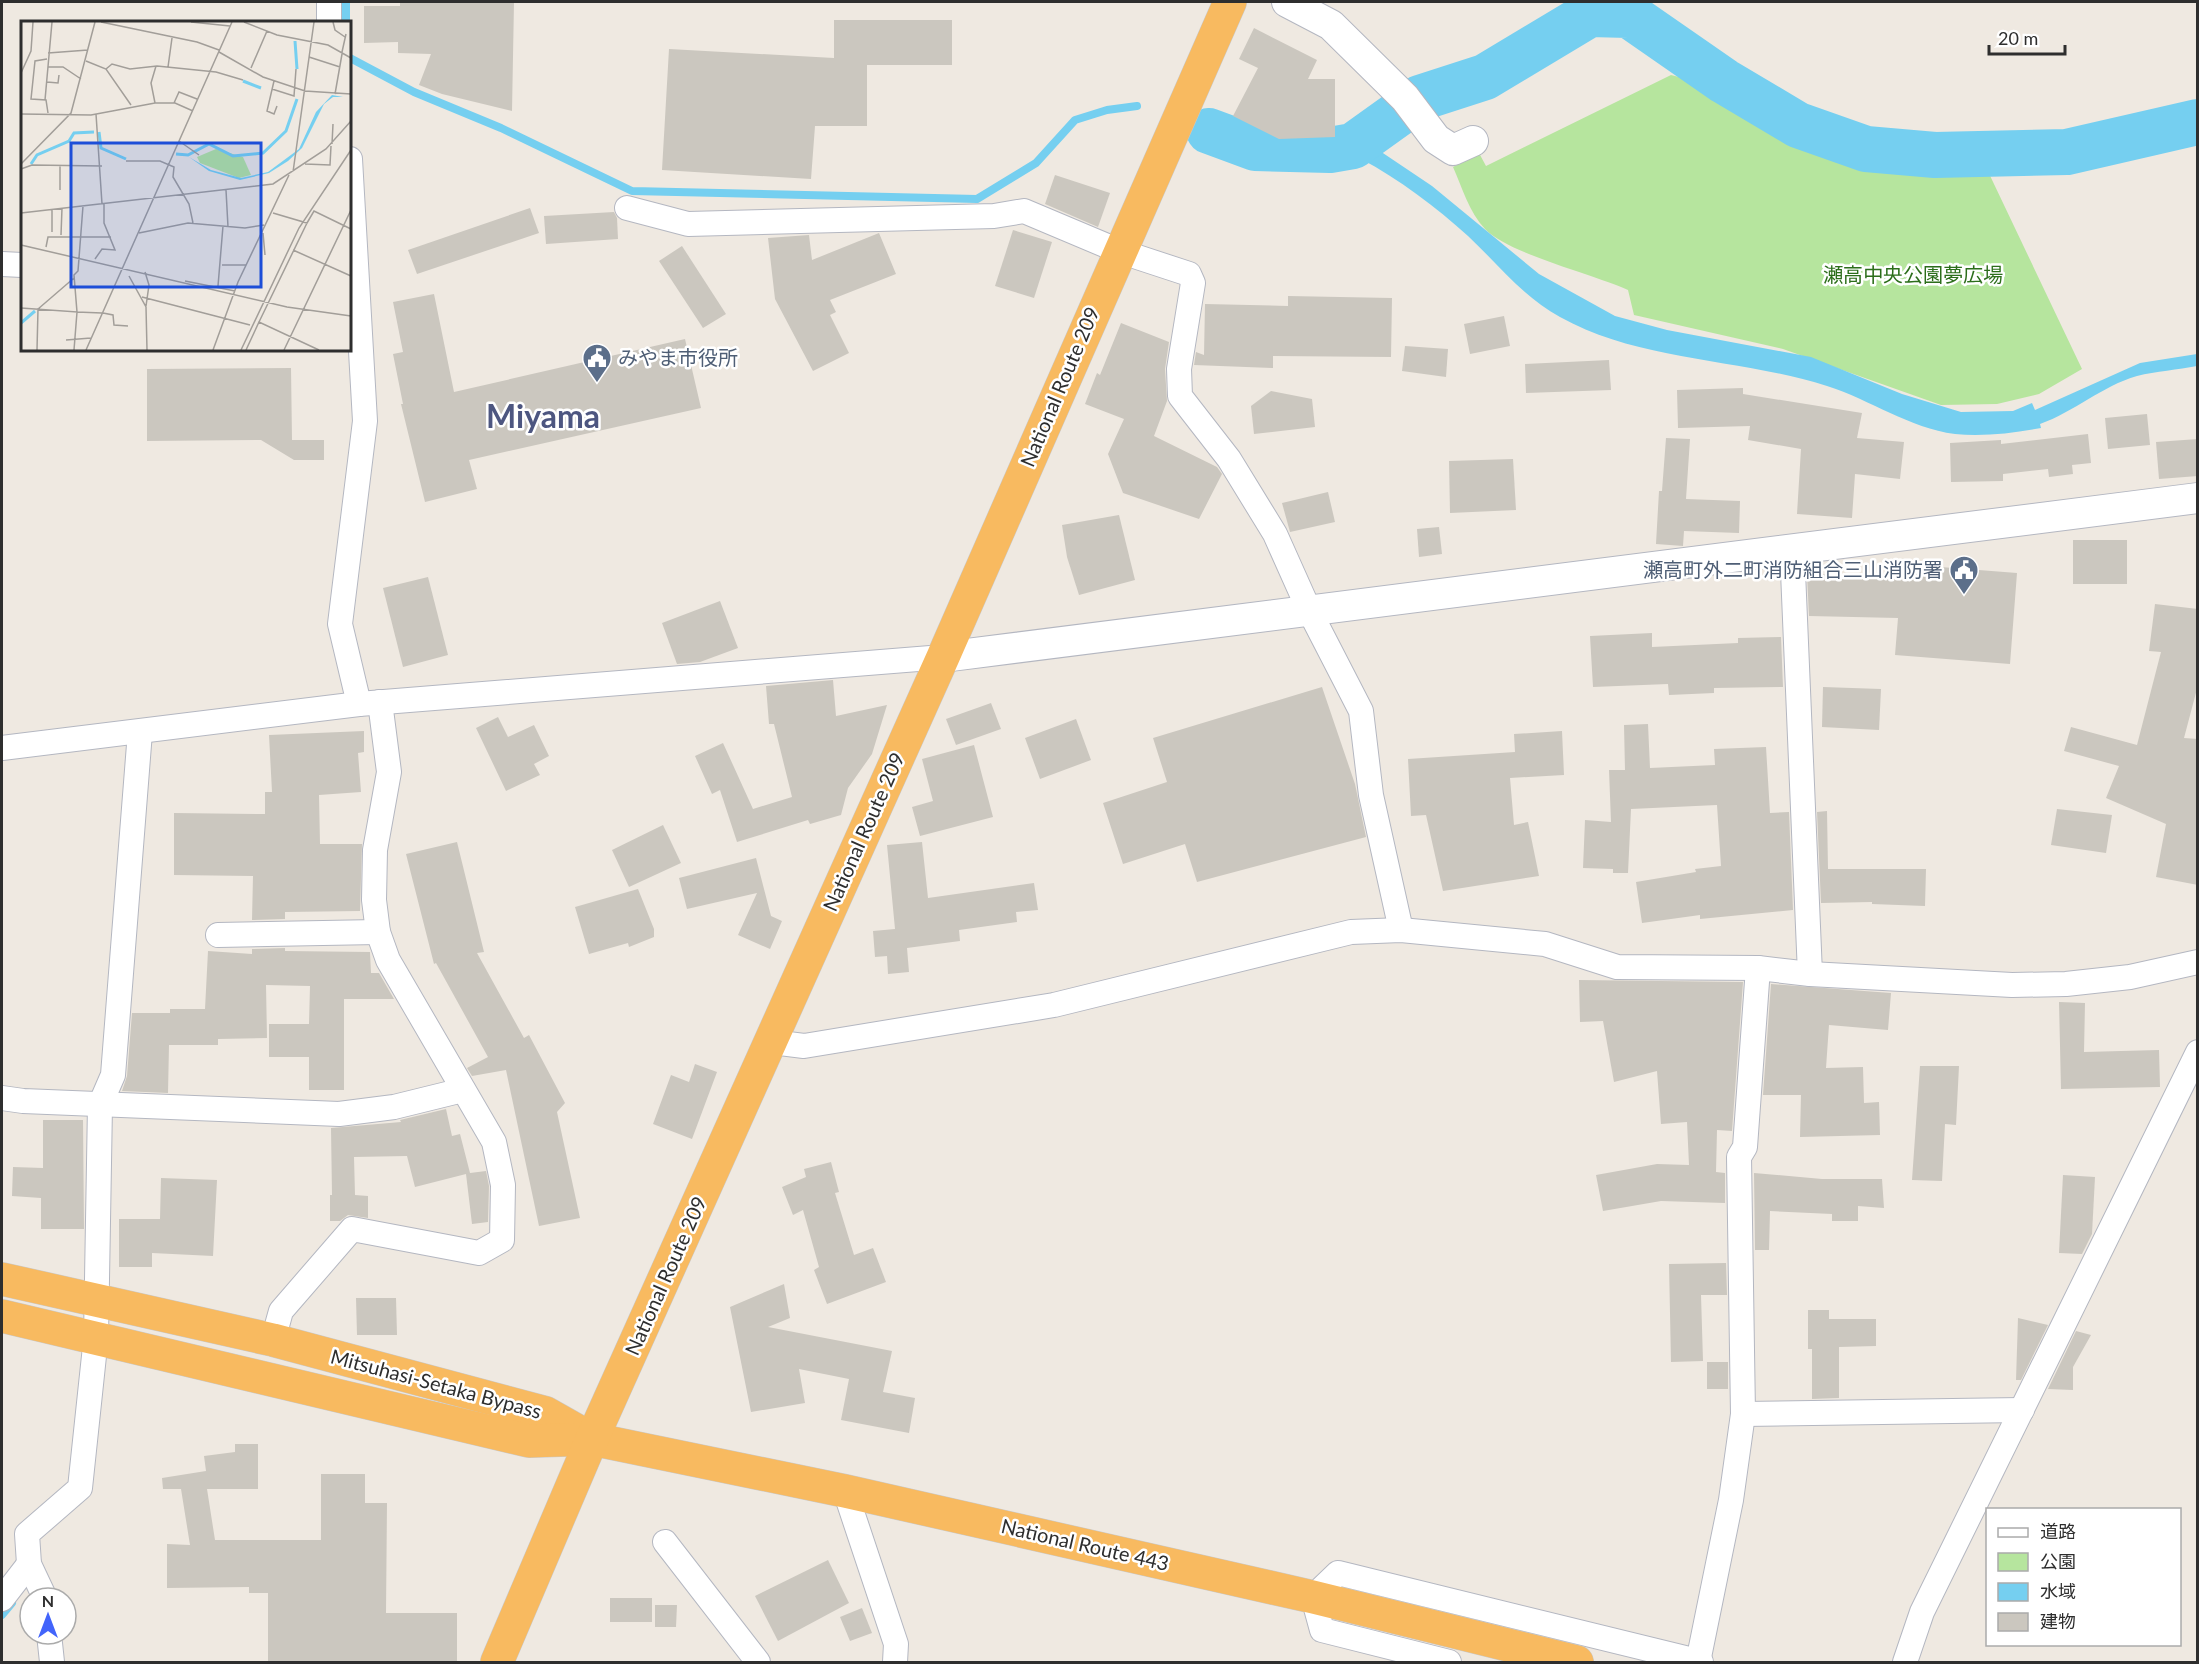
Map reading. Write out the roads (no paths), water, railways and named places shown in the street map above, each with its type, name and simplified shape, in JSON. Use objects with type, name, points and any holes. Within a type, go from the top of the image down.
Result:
[{"type":"highway","name":"National Route 209","points":[[497,1662],[592,1438],[772,1042],[1230,2]]},
{"type":"highway","name":"Mitsuhasi-Setaka Bypass","points":[[2,1279],[273,1340],[546,1413],[592,1438]]},
{"type":"highway","name":"Mitsuhasi-Setaka Bypass","points":[[2,1316],[529,1441],[592,1438]]},
{"type":"highway","name":"National Route 443","points":[[592,1438],[845,1491],[1313,1597],[1577,1662]]},
{"type":"street","points":[[328,21],[329,2]]},
{"type":"street","points":[[1287,2],[1331,25],[1369,59],[1405,98],[1436,139],[1453,150],[1473,141]]},
{"type":"street","points":[[273,1340],[281,1311],[352,1229],[479,1253],[502,1240],[503,1185],[494,1142],[388,960],[378,932],[374,900],[375,850],[389,772],[370,703],[340,624],[366,422],[353,273],[351,197]]},
{"type":"street","points":[[627,208],[688,224],[994,216],[1024,211],[1119,251],[1189,274],[1193,283],[1179,369],[1180,396],[1228,459],[1275,534],[1361,711],[1371,795],[1401,930]]},
{"type":"street","points":[[2,264],[21,265]]},
{"type":"street","points":[[2,748],[370,703],[943,657],[2198,498]]},
{"type":"street","points":[[1792,548],[1810,974]]},
{"type":"street","points":[[39,1586],[29,1564],[27,1534],[80,1488],[96,1337],[100,1105],[113,1075],[140,732]]},
{"type":"street","points":[[772,1042],[804,1046],[1054,1005],[1351,932],[1401,930],[1545,944],[1617,967],[1758,968],[1810,974],[2012,985],[2066,984],[2130,977],[2198,962]]},
{"type":"street","points":[[218,935],[378,932]]},
{"type":"street","points":[[1449,1662],[1322,1630],[1313,1597],[1338,1573],[1700,1662],[1731,1500],[1743,1414],[1739,1156],[1745,1147],[1758,968]]},
{"type":"street","points":[[1905,1662],[1922,1612],[2198,1052]]},
{"type":"street","points":[[2,1098],[100,1105],[339,1114],[394,1107],[463,1090]]},
{"type":"street","points":[[1743,1414],[2022,1410]]},
{"type":"street","points":[[845,1491],[896,1644],[895,1662]]},
{"type":"street","points":[[665,1542],[758,1662]]},
{"type":"street","points":[[2,1599],[29,1564]]},
{"type":"street","points":[[50,1646],[52,1662]]},
{"type":"water","points":[[1368,143],[1432,186],[1539,274],[1615,316],[1667,330],[1811,357],[1902,394],[1961,412],[2013,411],[2032,403],[2035,410],[2140,363],[2197,354],[2197,366],[2144,374],[2124,380],[2065,413],[2040,424],[2041,428],[1987,435],[1938,431],[1906,420],[1827,386],[1794,377],[1624,343],[1591,332],[1560,317],[1534,300],[1468,236],[1430,204],[1389,175],[1361,159]]},
{"type":"waterway","points":[[346,2],[346,21]]},
{"type":"waterway","points":[[1209,131],[1255,148],[1330,150],[1353,146],[1420,98],[1485,77],[1590,14],[1629,15],[1724,81],[1798,125],[1866,149],[1935,155],[2067,152],[2198,122]]},
{"type":"waterway","points":[[351,59],[414,92],[501,128],[632,191],[977,199],[1036,163],[1075,120],[1107,110],[1137,106]]},
{"type":"waterway","points":[[2,1615],[12,1603]]},
{"type":"place","name":"みやま市役所","points":[[597,384]]},
{"type":"place","name":"瀬高町外二町消防組合三山消防署","points":[[1964,596]]},
{"type":"district","name":"Miyama","points":[[543,417]]},
{"type":"park label","name":"瀬高中央公園夢広場","points":[[1913,275]]}]
